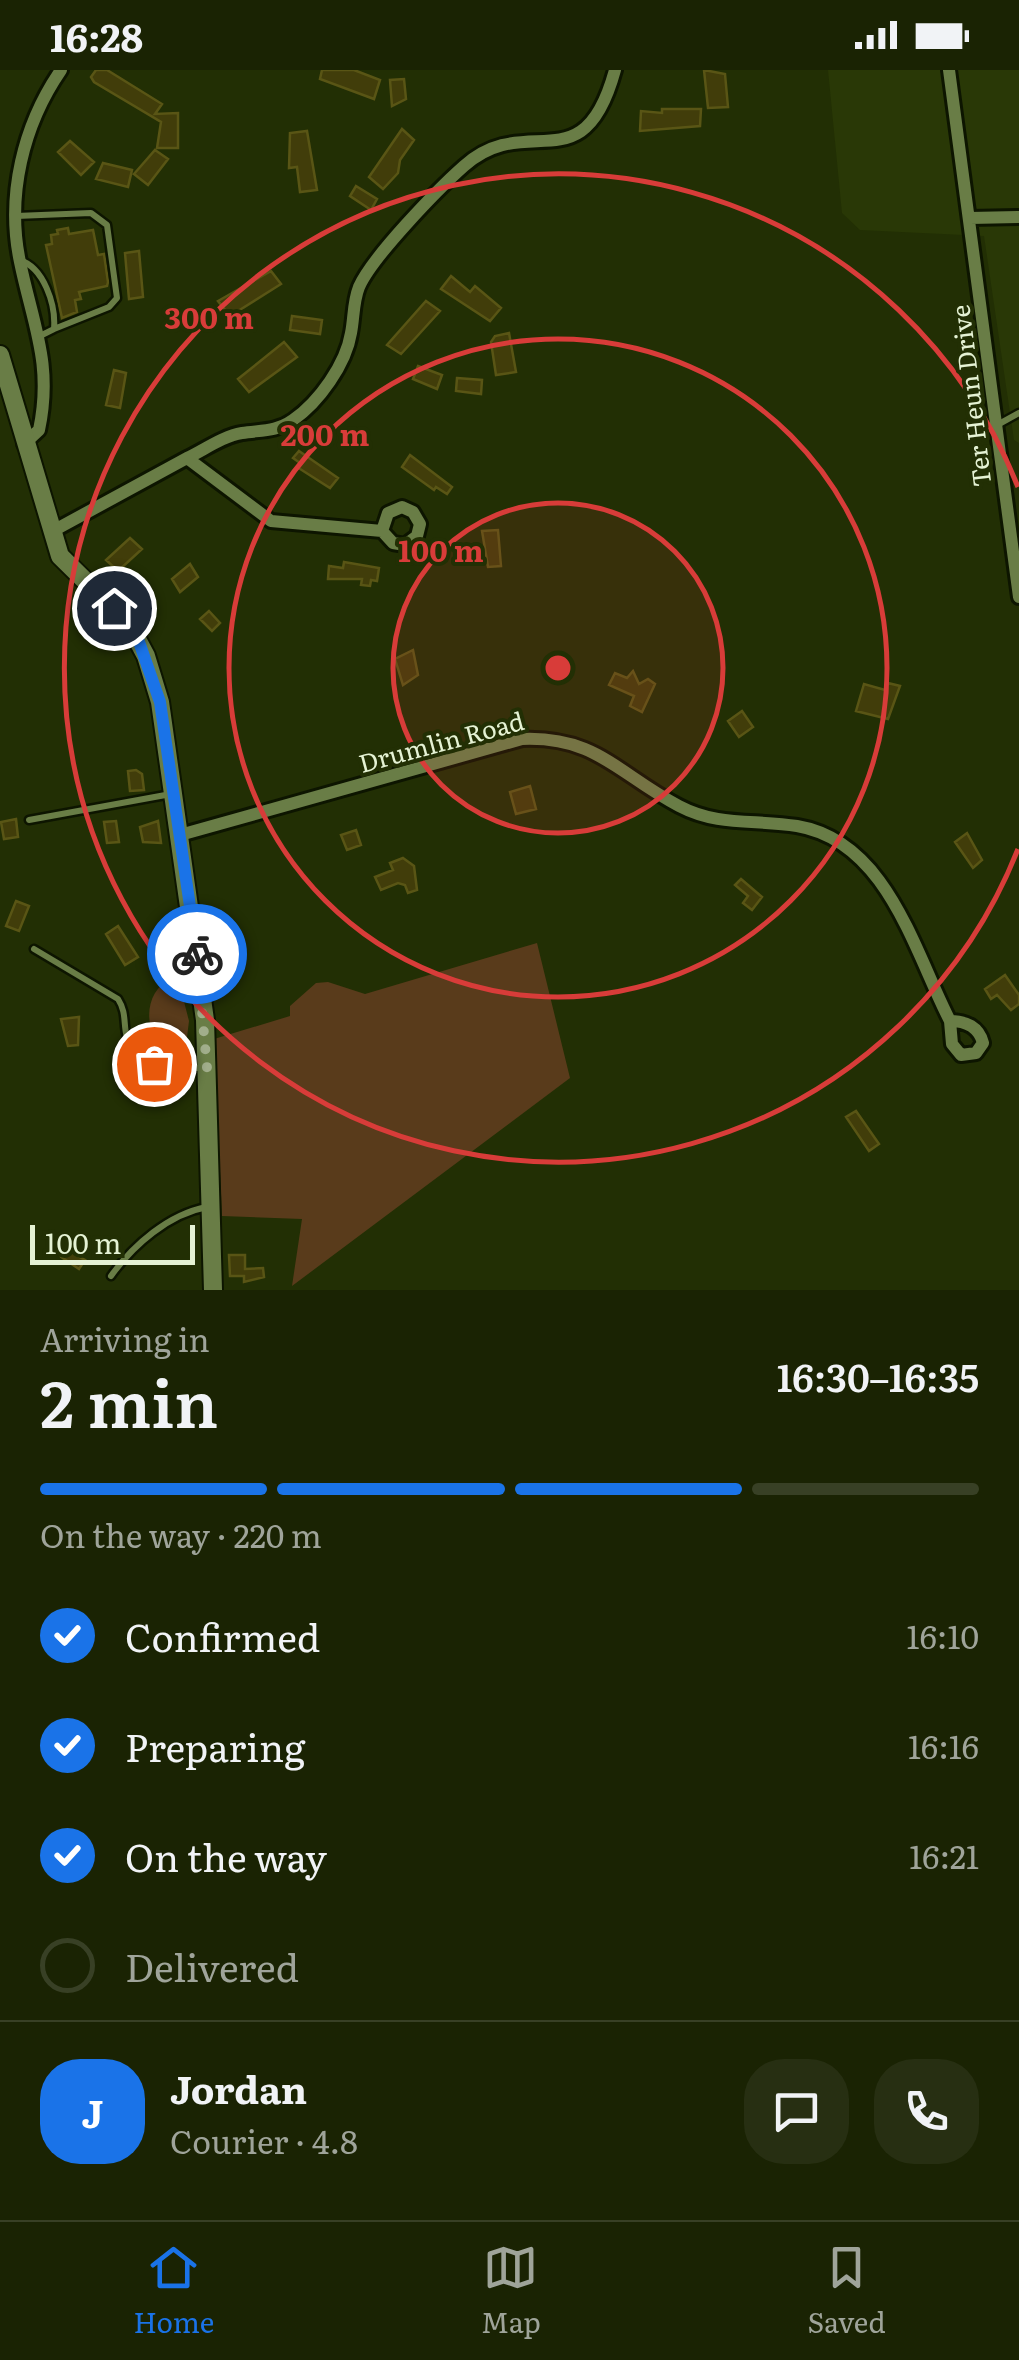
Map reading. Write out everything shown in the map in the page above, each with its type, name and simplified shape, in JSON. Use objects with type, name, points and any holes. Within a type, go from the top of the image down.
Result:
[{"type":"main road","points":[[0,355],[60,556],[130,624],[146,656],[160,702],[195,926],[214,1206],[213,1290]]},
{"type":"street","points":[[24,444],[39,430],[45,363],[20,260],[16,216],[22,150],[47,90],[61,70]]},
{"type":"street","points":[[50,532],[242,432],[280,427],[313,403],[351,337],[360,284],[394,240],[476,156],[512,143],[569,140],[583,133],[606,104],[615,70]]},
{"type":"street","name":"Ter Heun Drive","points":[[949,70],[1019,597]]},
{"type":"street","points":[[970,218],[1019,217]]},
{"type":"street","points":[[187,458],[271,521],[382,531]]},
{"type":"street","name":"Drumlin Road","points":[[180,835],[522,739],[578,743],[710,820],[816,829],[839,840],[880,880],[950,1021]]},
{"type":"lane","points":[[16,216],[91,213],[107,224],[116,298],[110,306],[40,336]]},
{"type":"lane","points":[[20,260],[29,263],[44,281],[54,329]]},
{"type":"lane","points":[[999,424],[1019,413]]},
{"type":"lane","points":[[29,820],[174,794]]},
{"type":"lane","points":[[34,949],[118,999],[124,1008],[126,1037],[138,1057],[170,1068],[207,1068]]},
{"type":"lane","points":[[111,1276],[138,1242],[181,1216],[214,1206]]},
{"type":"shaded area","points":[[828,70],[1019,70],[1019,443],[1014,440],[984,236],[860,230],[842,213]]},
{"type":"shaded area","points":[[537,943],[570,1078],[292,1286],[302,1219],[222,1216],[214,1039],[290,1016],[290,1006],[316,983],[328,982],[365,994]]},
{"type":"shaded area","points":[[172,978],[178,978],[189,1021],[186,1045],[176,1054],[157,1039],[149,1017],[154,994]]},
{"type":"building","points":[[96,70],[107,70],[162,104],[155,114],[178,113],[178,148],[157,148],[161,122],[94,82],[91,77]]},
{"type":"building","points":[[322,70],[354,70],[380,80],[374,99],[320,79]]},
{"type":"building","points":[[704,70],[725,74],[728,107],[708,108]]},
{"type":"building","points":[[404,79],[406,99],[392,106],[390,80]]},
{"type":"building","points":[[662,109],[701,109],[700,126],[640,131],[641,111],[662,113]]},
{"type":"building","points":[[402,129],[414,140],[400,160],[398,173],[383,189],[369,177]]},
{"type":"building","points":[[307,131],[317,190],[300,192],[297,167],[289,168],[290,133]]},
{"type":"building","points":[[70,141],[94,162],[81,175],[58,152]]},
{"type":"building","points":[[155,150],[168,159],[148,185],[134,174]]},
{"type":"building","points":[[103,163],[132,170],[128,187],[96,179]]},
{"type":"building","points":[[356,186],[377,199],[371,210],[350,196]]},
{"type":"building","points":[[68,228],[69,234],[93,230],[98,255],[104,254],[108,282],[107,286],[79,292],[81,299],[75,300],[77,312],[62,318],[46,245],[52,244],[51,235],[58,234],[57,230]]},
{"type":"building","points":[[139,251],[143,297],[129,299],[125,253]]},
{"type":"building","points":[[271,271],[281,284],[230,316],[218,301]]},
{"type":"building","points":[[451,276],[470,292],[475,286],[501,308],[490,321],[441,289]]},
{"type":"building","points":[[426,301],[440,311],[401,354],[387,345]]},
{"type":"building","points":[[292,316],[322,320],[320,334],[290,330]]},
{"type":"building","points":[[509,333],[516,372],[496,375],[491,342],[495,336]]},
{"type":"building","points":[[284,342],[297,357],[249,392],[238,379]]},
{"type":"building","points":[[418,366],[442,375],[437,389],[413,379]]},
{"type":"building","points":[[114,370],[126,373],[120,408],[106,405]]},
{"type":"building","points":[[457,378],[482,380],[481,394],[456,391]]},
{"type":"building","points":[[299,451],[338,478],[330,488],[297,467],[300,463],[293,458]]},
{"type":"building","points":[[410,455],[452,487],[447,494],[436,487],[434,490],[402,467]]},
{"type":"building","points":[[498,530],[501,566],[488,567],[482,531]]},
{"type":"building","points":[[130,538],[142,549],[118,571],[106,560]]},
{"type":"building","points":[[344,562],[379,568],[377,581],[371,580],[370,586],[361,585],[362,579],[328,579],[329,566],[343,568]]},
{"type":"building","points":[[190,564],[198,577],[180,592],[172,579]]},
{"type":"building","points":[[209,611],[220,623],[212,631],[200,619]]},
{"type":"building","points":[[413,650],[418,675],[403,685],[395,659]]},
{"type":"building","points":[[633,671],[639,684],[648,679],[655,684],[642,712],[630,706],[634,696],[609,685],[615,673],[627,678]]},
{"type":"building","points":[[888,683],[900,686],[888,719],[856,711],[864,684],[885,690]]},
{"type":"building","points":[[742,711],[753,727],[739,737],[728,721]]},
{"type":"building","points":[[128,771],[142,774],[144,790],[130,791]]},
{"type":"building","points":[[530,786],[536,809],[516,814],[510,792]]},
{"type":"building","points":[[16,819],[18,837],[4,839],[1,822]]},
{"type":"building","points":[[116,821],[119,842],[107,843],[104,822]]},
{"type":"building","points":[[158,821],[161,843],[143,842],[140,827]]},
{"type":"building","points":[[356,830],[361,845],[347,850],[341,835]]},
{"type":"building","points":[[967,833],[982,860],[973,868],[955,842]]},
{"type":"building","points":[[403,858],[414,866],[417,890],[408,893],[405,885],[398,883],[381,890],[375,877],[393,870],[390,863]]},
{"type":"building","points":[[741,879],[762,897],[752,910],[743,903],[748,896],[735,885]]},
{"type":"building","points":[[16,901],[29,906],[19,931],[6,926]]},
{"type":"building","points":[[118,926],[138,957],[125,965],[106,934]]},
{"type":"building","points":[[1005,975],[1019,995],[1019,1004],[1011,1010],[997,995],[991,999],[985,989]]},
{"type":"building","points":[[79,1017],[78,1045],[68,1046],[61,1019]]},
{"type":"building","points":[[856,1111],[879,1144],[869,1151],[846,1117]]},
{"type":"building","points":[[61,1247],[85,1260],[79,1269],[57,1254]]},
{"type":"building","points":[[229,1255],[245,1255],[245,1269],[263,1268],[264,1277],[244,1282],[244,1276],[230,1276]]},
{"type":"way so far","points":[[154,1064],[207,1068],[197,954]]},
{"type":"route","points":[[114,608],[138,639],[160,702],[197,954]]}]
